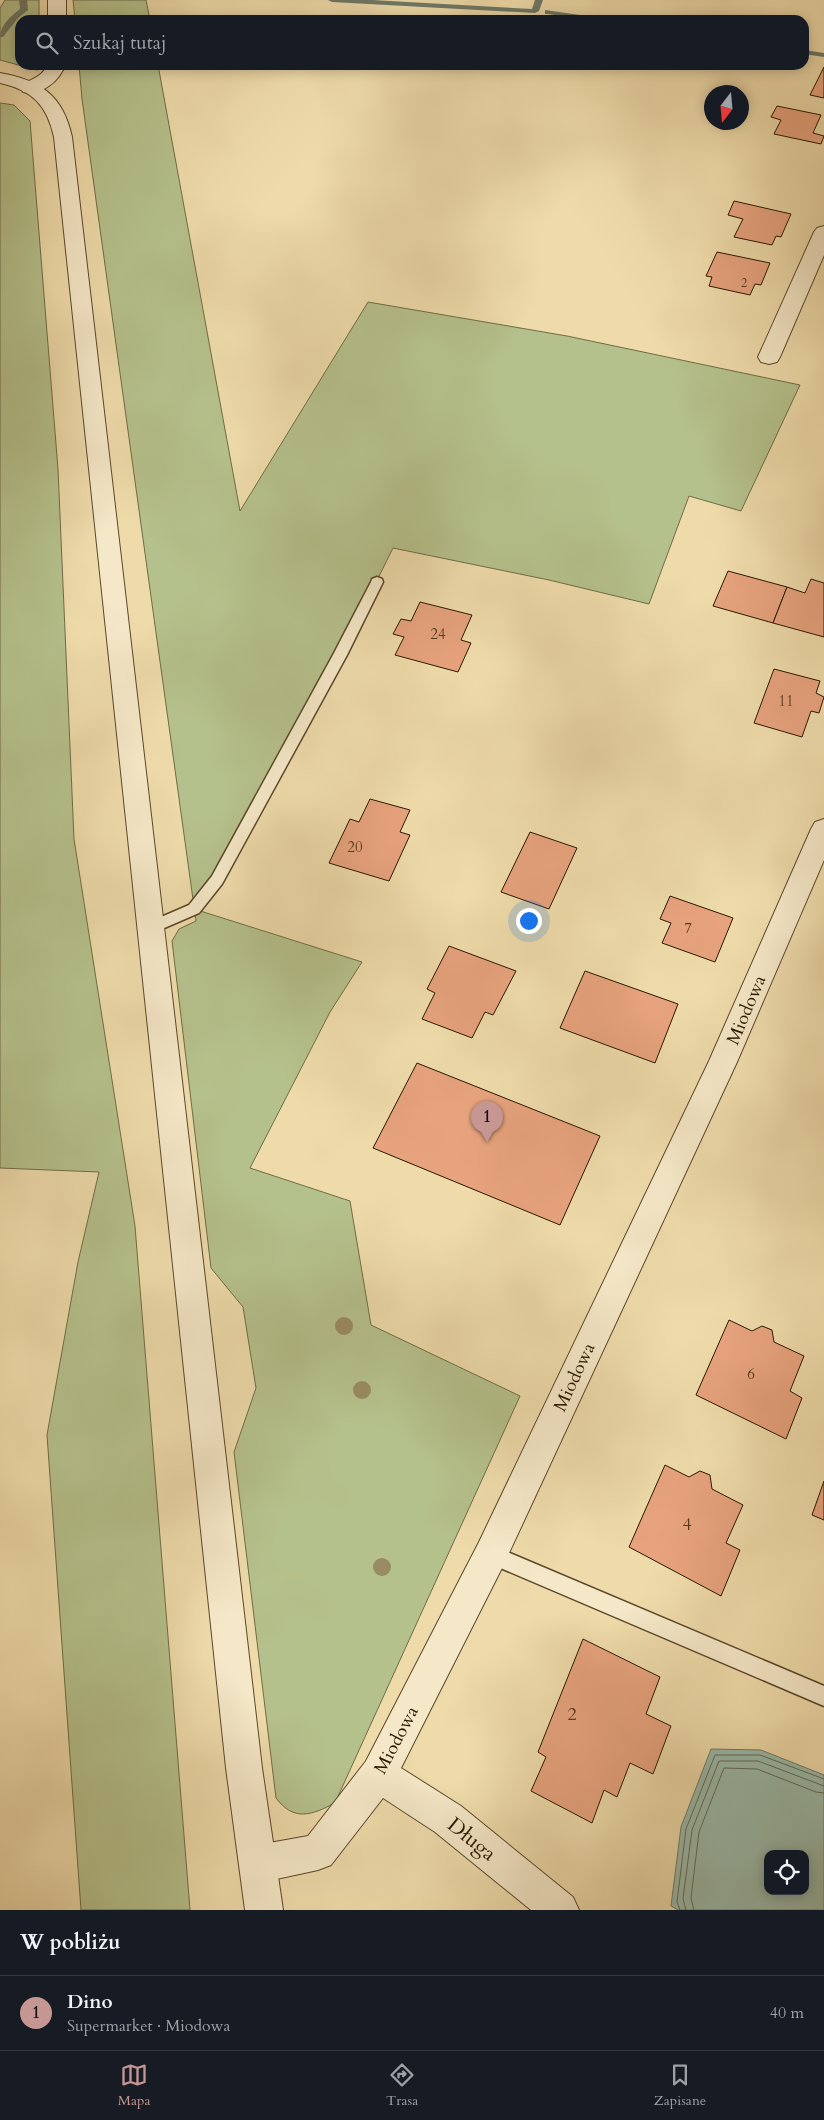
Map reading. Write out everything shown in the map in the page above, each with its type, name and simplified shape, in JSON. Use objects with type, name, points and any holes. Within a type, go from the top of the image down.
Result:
[{"type":"street","points":[[57,0],[57,15]]},
{"type":"street","points":[[30,88],[44,82],[52,75],[54,70]]},
{"type":"street","points":[[0,78],[16,81],[30,88],[52,105],[64,137],[244,1768],[264,1910]]},
{"type":"street","points":[[769,357],[824,232]]},
{"type":"street","name":"Miodowa","points":[[258,1864],[318,1852],[379,1774],[491,1554],[723,1062],[824,829]]},
{"type":"street","name":"Długa","points":[[379,1774],[448,1818],[560,1910]]},
{"type":"lane","points":[[150,928],[194,909],[217,880],[340,655],[377,582]]},
{"type":"lane","points":[[491,1554],[824,1696]]},
{"type":"green space","points":[[5,0],[39,0],[39,15],[15,15],[15,64],[0,60],[0,8]]},
{"type":"green space","points":[[73,0],[146,0],[149,15],[74,15]]},
{"type":"green space","points":[[79,70],[159,70],[240,511],[368,302],[567,336],[800,385],[741,511],[689,496],[649,604],[549,580],[393,548],[340,655],[194,909]]},
{"type":"green space","points":[[0,103],[14,105],[30,121],[58,469],[74,839],[135,1226],[190,1910],[81,1910],[47,1435],[78,1262],[99,1172],[0,1168]]},
{"type":"green space","points":[[194,909],[362,962],[330,1012],[250,1168],[350,1201],[371,1325],[520,1396],[335,1803],[319,1811],[304,1814],[290,1811],[276,1798],[234,1452],[256,1388],[243,1307],[211,1268],[172,941],[179,929],[196,921]]},
{"type":"water","points":[[711,1749],[761,1750],[824,1775],[824,1910],[678,1910],[671,1906],[681,1827]]},
{"type":"building","points":[[824,67],[824,98],[810,95]]},
{"type":"building","points":[[777,106],[821,115],[813,133],[824,136],[821,144],[774,134],[781,120],[771,117]]},
{"type":"building","points":[[734,201],[791,214],[781,237],[776,236],[772,245],[734,237],[743,219],[728,215]]},
{"type":"building","points":[[717,252],[770,263],[761,285],[755,284],[750,295],[709,286],[712,277],[706,276]]},
{"type":"building","points":[[728,571],[787,587],[773,623],[713,606]]},
{"type":"building","points":[[811,579],[824,583],[824,637],[773,623],[787,587],[805,593]]},
{"type":"building","points":[[420,602],[472,615],[461,640],[471,643],[458,672],[395,655],[404,637],[393,634],[401,619],[411,621]]},
{"type":"building","points":[[774,669],[820,681],[816,693],[824,697],[819,713],[811,711],[802,737],[754,723]]},
{"type":"building","points":[[370,799],[410,810],[400,832],[410,835],[389,881],[329,863],[350,819],[359,822]]},
{"type":"building","points":[[530,832],[577,848],[549,909],[501,892]]},
{"type":"building","points":[[670,896],[733,918],[715,962],[662,943],[671,923],[660,919]]},
{"type":"building","points":[[449,946],[516,971],[493,1015],[485,1012],[472,1038],[422,1019],[435,993],[427,989]]},
{"type":"building","points":[[585,971],[678,1004],[655,1063],[560,1028]]},
{"type":"building","points":[[417,1063],[600,1136],[560,1225],[373,1148]]},
{"type":"building","points":[[729,1320],[752,1331],[762,1326],[772,1330],[774,1342],[804,1356],[790,1391],[802,1398],[786,1439],[696,1395]]},
{"type":"building","points":[[665,1465],[689,1477],[700,1471],[710,1475],[712,1489],[743,1505],[726,1543],[740,1550],[721,1596],[629,1547]]},
{"type":"building","points":[[824,1481],[824,1520],[812,1515]]},
{"type":"building","points":[[583,1639],[660,1677],[646,1714],[671,1726],[653,1774],[630,1763],[617,1797],[604,1790],[592,1823],[531,1791],[546,1757],[538,1752]]},
{"type":"waterway","points":[[16,15],[24,10],[23,0]]},
{"type":"waterway","points":[[332,0],[535,11],[539,0]]},
{"type":"waterway","points":[[548,12],[568,15]]},
{"type":"waterway","points":[[0,35],[15,16]]},
{"type":"waterway","points":[[809,53],[824,55]]},
{"type":"place","name":"Dino","points":[[487,1142]]}]
